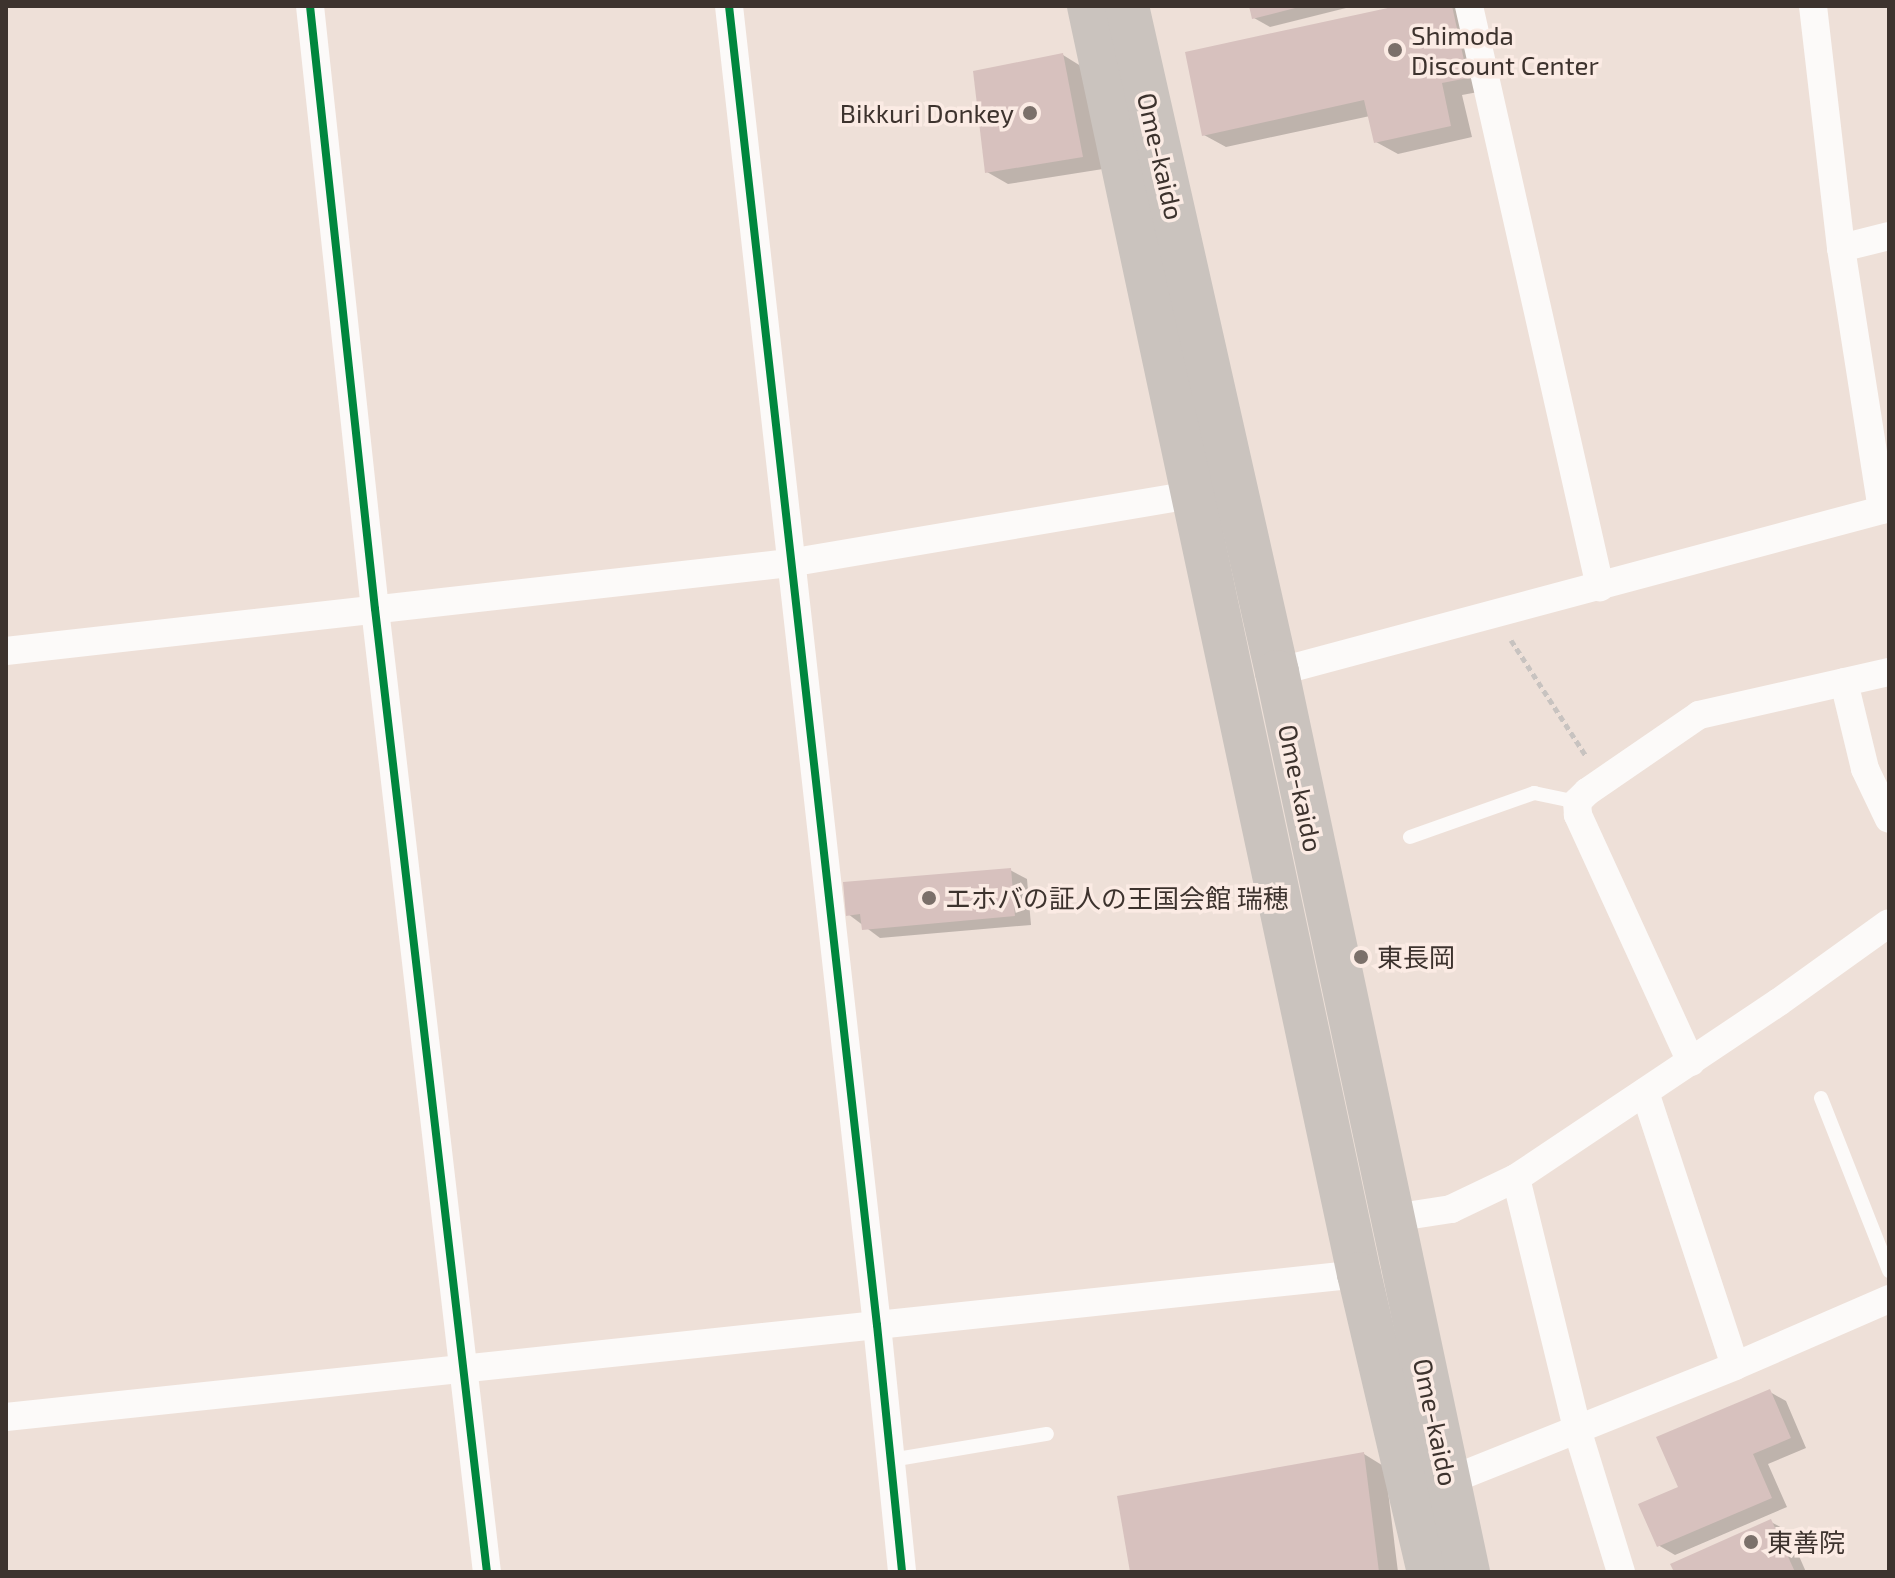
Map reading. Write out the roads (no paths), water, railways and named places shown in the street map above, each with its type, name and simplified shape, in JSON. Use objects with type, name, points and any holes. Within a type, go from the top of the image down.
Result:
[{"type":"main road","name":"Ome-kaido","points":[[1089,6],[1359,1274],[1429,1572]]},
{"type":"main road","name":"Ome-kaido","points":[[1127,6],[1277,672],[1468,1572]]},
{"type":"street","points":[[310,6],[375,609],[467,1370],[487,1572]]},
{"type":"street","points":[[729,6],[902,1572]]},
{"type":"street","points":[[1469,6],[1600,587]]},
{"type":"street","points":[[1277,672],[1886,509],[1841,248],[1813,6]]},
{"type":"street","points":[[1841,248],[1889,236]]},
{"type":"street","points":[[6,651],[789,563],[1195,494]]},
{"type":"street","points":[[1691,1062],[1578,815],[1577,802],[1699,715],[1889,672]]},
{"type":"street","points":[[1844,682],[1865,769],[1889,819]]},
{"type":"street","points":[[1393,1218],[1451,1209],[1516,1178],[1691,1062],[1889,923]]},
{"type":"street","points":[[1645,1092],[1735,1366]]},
{"type":"street","points":[[1516,1178],[1577,1429],[1621,1572]]},
{"type":"street","points":[[6,1417],[1359,1274]]},
{"type":"street","points":[[1448,1481],[1735,1366],[1889,1299]]},
{"type":"lane","points":[[1410,837],[1534,793],[1577,802]]},
{"type":"lane","points":[[1821,1098],[1889,1271]]},
{"type":"lane","points":[[891,1460],[1047,1434]]},
{"type":"place","name":"Shimoda Discount Center","points":[[1395,50]]},
{"type":"place","name":"Bikkuri Donkey","points":[[1030,113]]},
{"type":"place","name":"エホバの証人の王国会館 瑞穂","points":[[929,898]]},
{"type":"place","name":"東長岡","points":[[1361,957]]},
{"type":"place","name":"東善院","points":[[1751,1542]]}]
